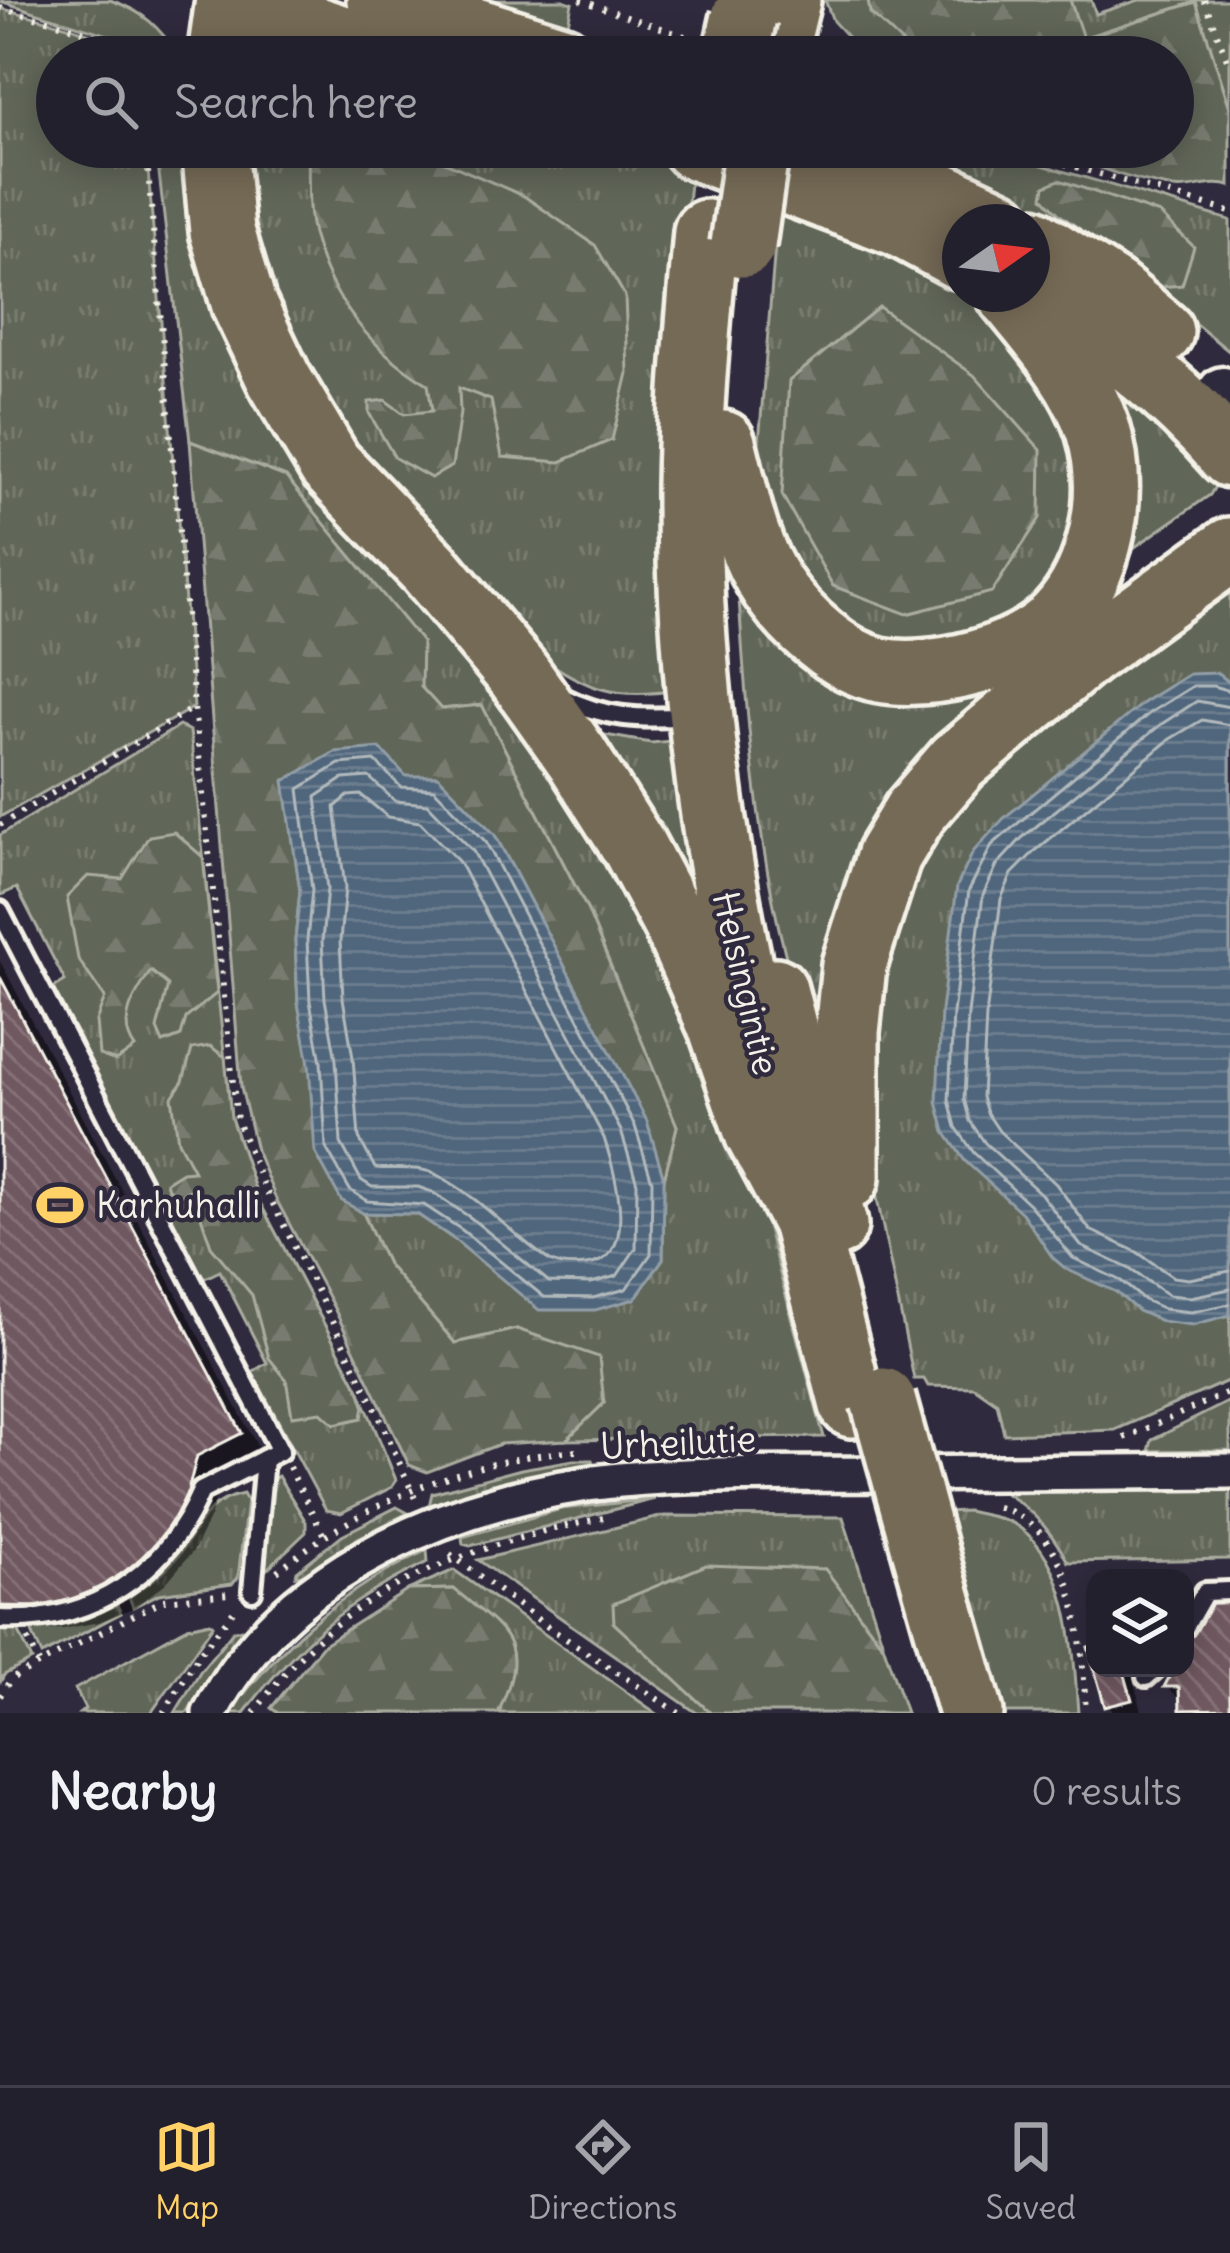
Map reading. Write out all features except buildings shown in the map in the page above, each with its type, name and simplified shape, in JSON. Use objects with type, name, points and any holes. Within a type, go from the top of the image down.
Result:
[{"type":"highway","points":[[223,36],[229,0],[337,36]]},
{"type":"highway","points":[[379,0],[494,36]]},
{"type":"highway","points":[[216,168],[222,231],[244,305],[279,379],[330,465],[430,569],[519,674],[634,847],[722,1028],[757,1133],[804,1221]]},
{"type":"highway","points":[[719,168],[724,238]]},
{"type":"highway","points":[[750,168],[899,224],[942,247]]},
{"type":"highway","points":[[724,238],[750,168]]},
{"type":"highway","points":[[885,168],[961,204]]},
{"type":"highway","name":"Helsingintie","points":[[724,238],[726,363],[717,571],[739,806],[786,1036],[848,1270],[867,1402]]},
{"type":"highway","name":"Helsingintie","points":[[724,238],[689,486],[712,819],[730,918],[804,1221],[867,1402],[907,1545],[940,1713]]},
{"type":"highway","points":[[1050,252],[1112,292],[1228,396]]},
{"type":"highway","points":[[1050,306],[1082,323],[1160,382],[1230,455]]},
{"type":"highway","points":[[1023,312],[1082,391],[1099,433],[1107,486],[1099,544],[1084,584],[1056,621]]},
{"type":"highway","points":[[723,443],[762,570],[796,616],[841,652],[877,670],[919,673],[963,667],[1012,648],[1230,502]]},
{"type":"highway","points":[[848,1270],[849,1010],[854,965],[889,855],[915,812],[958,762],[1085,654],[1230,550]]},
{"type":"highway","name":"Helsingintie","points":[[907,1545],[971,1713]]},
{"type":"street","name":"Urheilutie","points":[[210,1713],[254,1647],[282,1616],[348,1567],[487,1507],[617,1480],[1230,1471]]},
{"type":"lane","points":[[519,674],[587,710],[605,714],[656,719],[707,714]]},
{"type":"lane","points":[[0,910],[272,1455],[252,1591]]},
{"type":"lane","points":[[0,1619],[62,1615],[119,1590],[169,1548],[201,1490],[272,1455]]},
{"type":"lane","points":[[1194,1611],[1205,1592],[1230,1591]]},
{"type":"path","points":[[580,0],[754,28]]},
{"type":"path","points":[[1204,0],[1230,68]]},
{"type":"path","points":[[0,8],[92,36]]},
{"type":"path","points":[[148,168],[194,707],[237,1121],[430,1528],[455,1559],[679,1713]]},
{"type":"path","points":[[1079,168],[1230,212]]},
{"type":"path","points":[[0,825],[194,707]]},
{"type":"path","points":[[272,1455],[323,1534]]},
{"type":"path","points":[[979,1503],[1009,1510],[1035,1528],[1051,1548],[1065,1576],[1076,1619],[1086,1713]]},
{"type":"path","points":[[254,1713],[282,1675],[332,1626],[374,1598],[455,1559],[621,1514]]},
{"type":"path","points":[[0,1696],[11,1679],[163,1600],[252,1591]]},
{"type":"green space","points":[[110,0],[132,9],[164,36],[112,36],[0,1]]},
{"type":"green space","points":[[435,0],[572,3],[566,36]]},
{"type":"green space","points":[[825,0],[868,0],[871,13],[895,36],[847,36],[833,21]]},
{"type":"green space","points":[[868,0],[1070,0],[1082,36],[895,36],[870,13]]},
{"type":"green space","points":[[1070,0],[1091,0],[1096,14],[1139,0],[1230,0],[1230,108],[1196,2],[1081,36]]},
{"type":"green space","points":[[1196,2],[1230,108],[1230,186],[1180,189],[1102,168],[1194,168],[1194,36],[1089,36]]},
{"type":"green space","points":[[0,8],[94,36],[36,36],[36,168],[148,168],[194,707],[0,817]]},
{"type":"green space","points":[[158,168],[194,168],[196,232],[571,778],[745,1143],[824,1437],[566,1440],[604,1403],[517,1329],[455,1343],[387,1264],[363,1213],[417,1214],[455,1240],[663,1258],[664,1179],[677,1126],[587,909],[482,705],[441,709],[420,686],[286,477],[190,441]]},
{"type":"green space","points":[[240,168],[692,168],[679,285],[677,690],[637,694],[603,689],[537,654],[361,471],[254,285]]},
{"type":"green space","points":[[308,168],[459,168],[524,196],[595,245],[625,296],[628,373],[612,440],[560,462],[502,457],[491,400],[459,388],[452,466],[431,478],[395,458],[369,413],[369,402],[385,400],[404,414],[432,411],[428,384],[371,339],[342,301],[320,258],[309,207]]},
{"type":"green space","points":[[949,168],[1053,168],[1230,220],[1230,352],[1129,270],[1050,218],[1050,204],[1021,204]]},
{"type":"green space","points":[[1059,180],[1160,214],[1194,247],[1182,285],[1161,287],[1060,215],[1043,197],[1045,186]]},
{"type":"green space","points":[[779,196],[936,275],[942,279],[942,312],[986,312],[1000,322],[1038,359],[1088,465],[1070,570],[1021,622],[892,651],[828,622],[777,563],[755,492]]},
{"type":"green space","points":[[879,307],[974,375],[1041,450],[1040,518],[992,592],[907,614],[833,586],[782,495],[789,381]]},
{"type":"green space","points":[[1083,347],[1215,474],[1210,495],[1109,565]]},
{"type":"green space","points":[[190,441],[286,477],[422,642],[421,687],[441,709],[482,705],[587,909],[677,1126],[664,1179],[646,1121],[495,835],[438,776],[285,780],[300,891],[295,940],[298,1003],[341,1200],[363,1213],[387,1264],[455,1343],[517,1329],[599,1357],[604,1403],[566,1440],[500,1444],[427,1472],[409,1465],[256,1150],[241,1087]]},
{"type":"green space","points":[[738,582],[765,612],[1009,689],[960,730],[827,1096],[786,958],[768,874],[753,765]]},
{"type":"green space","points":[[1230,582],[1230,1380],[1115,1430],[1004,1434],[997,1403],[974,1387],[928,1386],[924,1379],[914,1379],[869,1159],[882,923],[955,791]]},
{"type":"green space","points":[[179,726],[190,731],[231,1118],[259,1201],[359,1390],[396,1480],[392,1487],[341,1513],[326,1510],[252,1372],[267,1363],[220,1271],[203,1279],[50,990],[65,981],[17,888],[0,892],[0,835]]},
{"type":"green space","points":[[588,732],[651,743],[681,740],[730,1006]]},
{"type":"green space","points":[[174,832],[203,857],[217,993],[186,1018],[181,1036],[163,1043],[157,1029],[168,985],[151,971],[127,1018],[135,1048],[116,1061],[99,1055],[96,1021],[105,998],[78,959],[67,897],[88,876],[122,879],[149,836]]},
{"type":"green space","points":[[210,1046],[225,1057],[231,1118],[259,1201],[359,1390],[362,1418],[335,1424],[321,1412],[292,1416],[286,1379],[269,1358],[252,1295],[211,1246],[192,1189],[179,1195],[168,1189],[166,1182],[194,1171],[178,1141],[172,1097],[183,1081],[192,1049]]},
{"type":"green space","points":[[1230,1401],[1230,1450],[1149,1451],[1152,1440]]},
{"type":"green space","points":[[574,1460],[593,1463],[516,1479],[429,1506],[432,1493]]},
{"type":"green space","points":[[278,1476],[306,1522],[306,1532],[265,1571],[272,1480]]},
{"type":"green space","points":[[1230,1490],[1230,1559],[1068,1562],[1041,1523],[1005,1493]]},
{"type":"green space","points":[[243,1494],[247,1501],[238,1578],[232,1584],[159,1594],[133,1607],[129,1597],[170,1565],[212,1509]]},
{"type":"green space","points":[[655,1499],[463,1544],[462,1537],[561,1509]]},
{"type":"green space","points":[[397,1507],[408,1513],[358,1538],[312,1573],[296,1576],[342,1535]]},
{"type":"green space","points":[[967,1511],[1020,1528],[1050,1564],[1067,1613],[1078,1713],[994,1713],[943,1512]]},
{"type":"green space","points":[[664,1516],[843,1517],[884,1647],[824,1569],[614,1623],[711,1713],[697,1713],[478,1560]]},
{"type":"green space","points":[[427,1550],[428,1562],[348,1608],[285,1664],[244,1713],[229,1713],[317,1619],[367,1583]]},
{"type":"green space","points":[[706,1565],[825,1569],[884,1647],[906,1713],[711,1713],[614,1623],[613,1604]]},
{"type":"green space","points":[[454,1570],[656,1713],[498,1713],[501,1709],[454,1589],[408,1590]]},
{"type":"green space","points":[[454,1589],[500,1629],[513,1654],[508,1689],[498,1713],[278,1713],[271,1708],[324,1644],[408,1590]]},
{"type":"green space","points":[[117,1605],[121,1613],[42,1655],[31,1630],[72,1624]]},
{"type":"green space","points":[[213,1625],[151,1713],[80,1713],[85,1709],[75,1689],[188,1627]]},
{"type":"green space","points":[[0,1629],[18,1630],[32,1660],[4,1675],[0,1683]]},
{"type":"green space","points":[[241,1629],[242,1636],[187,1713],[175,1713],[201,1670],[233,1631]]},
{"type":"water","points":[[1218,673],[1230,683],[1230,1315],[1192,1325],[1161,1321],[1138,1311],[1116,1292],[1053,1258],[1022,1213],[965,1161],[945,1132],[937,1102],[941,1011],[957,886],[973,852],[1004,818],[1144,702],[1189,674]]},
{"type":"water","points":[[380,748],[406,776],[438,776],[495,835],[647,1121],[664,1179],[663,1259],[635,1299],[595,1310],[539,1310],[417,1214],[363,1213],[341,1200],[315,1152],[309,1064],[298,1003],[295,940],[300,891],[284,781],[335,752]]},
{"type":"place","name":"Karhuhalli","points":[[60,1205]]}]
